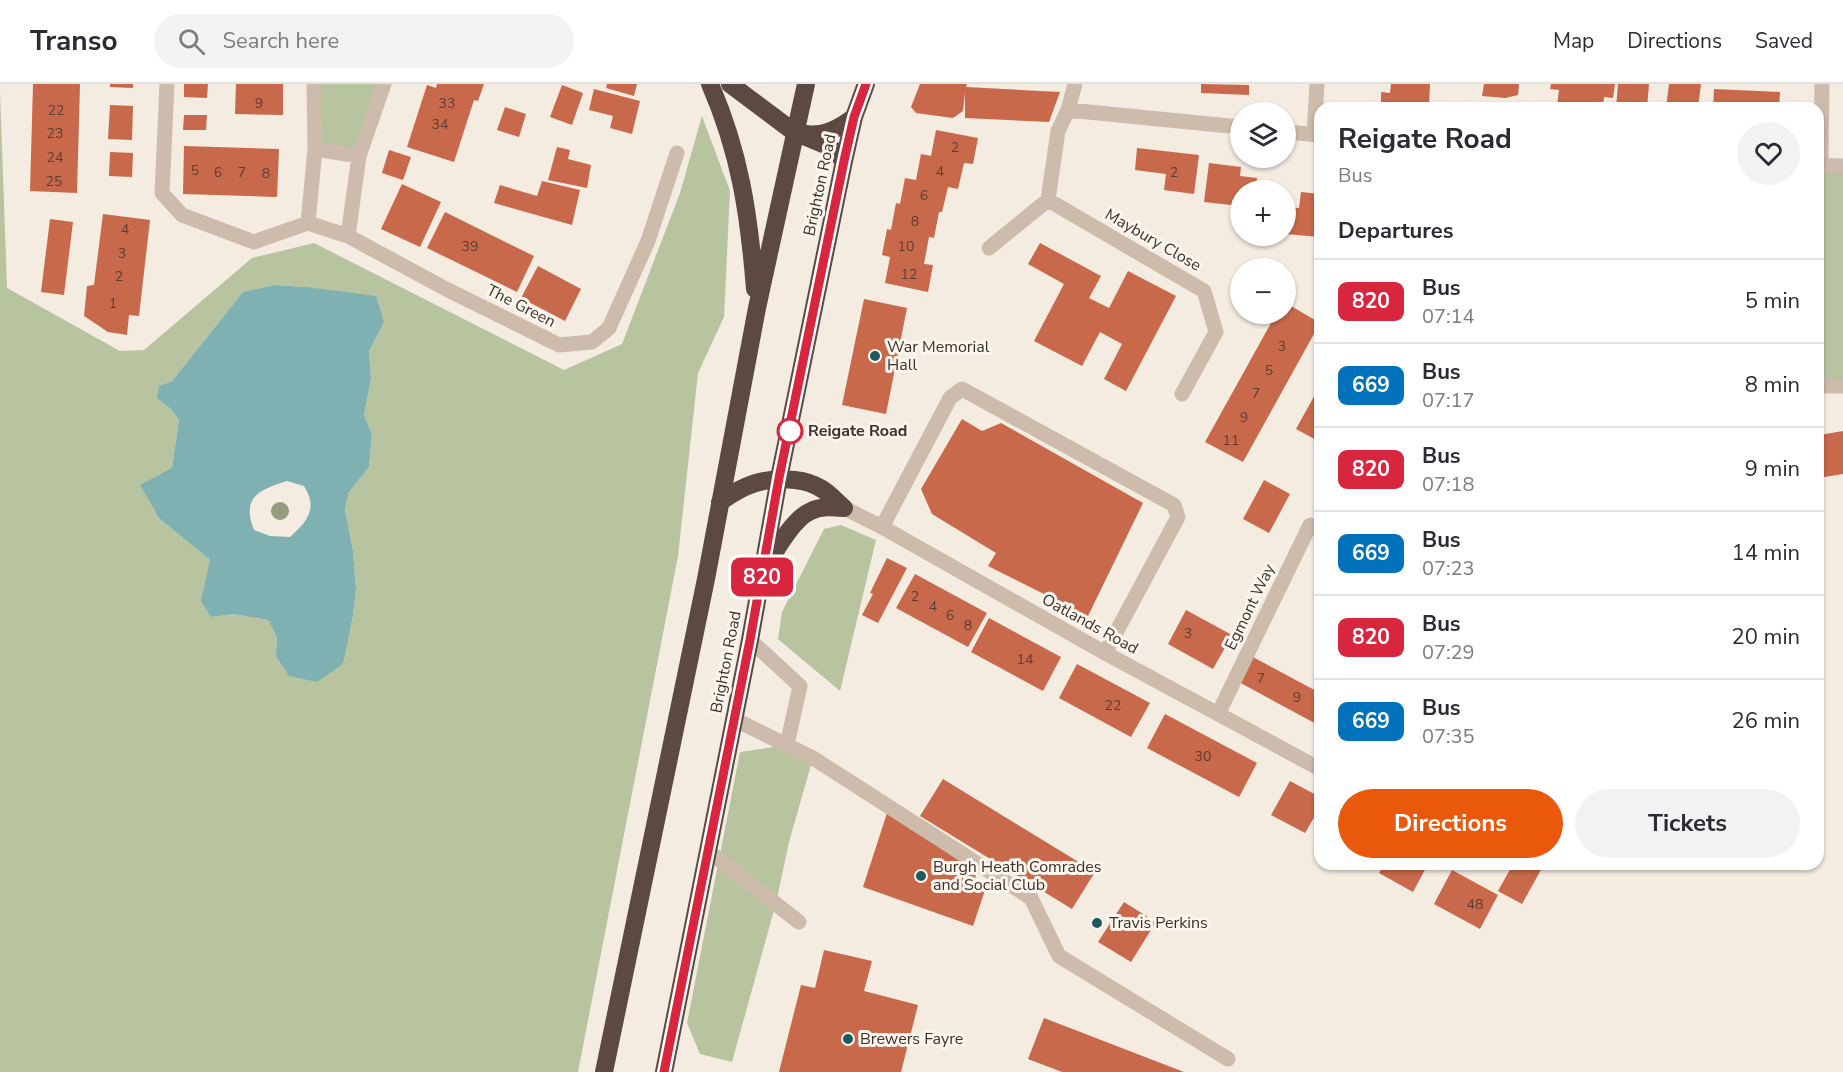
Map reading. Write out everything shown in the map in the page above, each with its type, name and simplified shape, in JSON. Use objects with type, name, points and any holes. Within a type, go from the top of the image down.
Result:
[{"type":"highway","points":[[710,84],[722,112],[742,183],[751,241],[757,308]]},
{"type":"highway","points":[[730,84],[794,132],[830,147],[844,161]]},
{"type":"highway","points":[[604,1072],[720,502],[757,308],[806,84]]},
{"type":"highway","name":"Brighton Road","points":[[664,1072],[750,640],[779,478],[844,161],[854,117],[866,84]]},
{"type":"highway","points":[[794,132],[812,135],[828,132],[841,127],[854,117]]},
{"type":"highway","points":[[720,502],[736,491],[756,482],[779,478],[805,482],[822,489],[844,508]]},
{"type":"highway","points":[[762,576],[782,539],[809,511],[826,507],[844,508]]},
{"type":"street","points":[[167,84],[162,193],[182,215],[254,242],[308,223],[315,149],[314,84]]},
{"type":"street","points":[[348,236],[359,156],[384,84]]},
{"type":"street","points":[[989,248],[1048,200],[1058,131],[1068,110],[1074,84]]},
{"type":"street","points":[[1317,84],[1317,102]]},
{"type":"street","points":[[1822,84],[1822,102]]},
{"type":"street","points":[[1068,110],[1230,126]]},
{"type":"street","points":[[1296,133],[1314,135]]},
{"type":"street","points":[[315,149],[359,156]]},
{"type":"street","name":"The Green","points":[[308,223],[348,236],[446,289],[559,345],[592,342],[609,327],[648,241],[677,153]]},
{"type":"street","points":[[1824,165],[1843,166]]},
{"type":"street","name":"Maybury Close","points":[[1048,200],[1204,291],[1216,332],[1182,394]]},
{"type":"street","points":[[1824,386],[1843,386]]},
{"type":"street","points":[[882,527],[950,398],[962,389],[1174,505],[1178,517],[1105,653]]},
{"type":"street","name":"Oatlands Road","points":[[844,508],[1314,766]]},
{"type":"street","name":"Egmont Way","points":[[1218,714],[1310,525],[1314,527]]},
{"type":"street","points":[[750,640],[800,686],[787,745]]},
{"type":"street","points":[[734,719],[813,758],[1031,898],[1059,956],[1228,1059]]},
{"type":"street","points":[[708,851],[799,922]]},
{"type":"green space","points":[[310,84],[384,84],[359,156],[315,149]]},
{"type":"green space","points":[[0,91],[7,288],[120,351],[144,350],[252,258],[314,243],[564,370],[622,344],[680,193],[702,116],[730,191],[724,317],[698,373],[678,556],[578,1072],[0,1072]],"holes":[[[274,285],[306,287],[384,322],[369,351],[371,379],[364,415],[372,434],[369,467],[349,492],[345,509],[353,551],[356,590],[350,629],[276,656],[277,637],[268,620],[234,614],[211,617],[210,560],[160,519],[172,468],[179,420],[159,386],[172,381],[243,292]]]},
{"type":"green space","points":[[1824,165],[1843,166],[1843,386],[1824,386]]},
{"type":"green space","points":[[841,525],[876,540],[840,691],[778,639],[782,612],[824,529]]},
{"type":"green space","points":[[787,745],[813,758],[732,1062],[700,1054],[687,1023],[740,752]]},
{"type":"water","points":[[274,285],[376,296],[384,322],[369,351],[371,379],[364,415],[372,434],[369,467],[349,492],[345,509],[353,551],[356,590],[353,616],[343,664],[317,682],[289,676],[276,656],[277,637],[268,620],[234,614],[211,617],[201,601],[210,560],[160,519],[140,485],[172,468],[179,420],[170,408],[157,398],[159,386],[172,381],[243,292]],"holes":[[[287,481],[304,486],[310,501],[309,514],[290,537],[270,536],[254,530],[250,510],[255,496]]]},
{"type":"building","points":[[33,84],[80,84],[77,193],[30,191]]},
{"type":"building","points":[[110,84],[133,84],[133,88],[110,87]]},
{"type":"building","points":[[184,84],[208,84],[207,98],[184,97]]},
{"type":"building","points":[[236,84],[283,84],[283,115],[235,114]]},
{"type":"building","points":[[437,84],[484,84],[478,101],[474,100],[454,162],[407,147],[427,85],[436,88]]},
{"type":"building","points":[[607,84],[637,84],[634,96],[606,88]]},
{"type":"building","points":[[920,84],[967,84],[966,87],[1060,92],[1049,122],[965,118],[965,93],[963,111],[953,118],[916,113],[911,107]]},
{"type":"building","points":[[1201,84],[1249,85],[1249,95],[1201,93]]},
{"type":"building","points":[[1391,84],[1430,84],[1429,102],[1381,102],[1381,92],[1390,93]]},
{"type":"building","points":[[1484,84],[1519,84],[1518,95],[1505,98],[1482,96]]},
{"type":"building","points":[[1551,84],[1615,84],[1613,98],[1604,97],[1604,102],[1558,102],[1559,90],[1550,89]]},
{"type":"building","points":[[1618,84],[1649,84],[1648,102],[1616,102]]},
{"type":"building","points":[[1669,84],[1701,84],[1699,102],[1667,102]]},
{"type":"building","points":[[562,85],[583,93],[572,125],[550,117]]},
{"type":"building","points":[[594,89],[640,101],[632,134],[610,128],[613,116],[589,110]]},
{"type":"building","points":[[1714,89],[1780,92],[1779,102],[1713,102]]},
{"type":"building","points":[[110,105],[133,106],[132,140],[108,139]]},
{"type":"building","points":[[505,107],[526,114],[519,137],[497,130]]},
{"type":"building","points":[[184,115],[207,115],[206,130],[183,130]]},
{"type":"building","points":[[936,130],[978,138],[973,164],[964,163],[958,189],[948,187],[942,212],[939,212],[934,238],[929,237],[924,264],[933,265],[928,292],[885,283],[890,257],[882,255],[887,229],[891,230],[896,203],[900,204],[905,178],[916,180],[921,154],[931,156]]},
{"type":"building","points":[[184,146],[279,149],[277,197],[183,194]]},
{"type":"building","points":[[557,147],[570,150],[568,159],[591,165],[587,188],[548,180]]},
{"type":"building","points":[[1137,148],[1199,155],[1194,194],[1164,190],[1166,174],[1135,170]]},
{"type":"building","points":[[389,150],[411,157],[403,180],[382,173]]},
{"type":"building","points":[[110,152],[133,153],[132,177],[109,176]]},
{"type":"building","points":[[1209,163],[1241,168],[1240,176],[1257,178],[1257,180],[1230,180],[1230,205],[1204,202]]},
{"type":"building","points":[[542,181],[580,190],[572,225],[494,203],[500,185],[537,196]]},
{"type":"building","points":[[402,184],[441,202],[420,247],[381,229]]},
{"type":"building","points":[[1301,192],[1314,193],[1314,236],[1296,235],[1296,208],[1299,208]]},
{"type":"building","points":[[445,212],[534,256],[517,292],[427,248]]},
{"type":"building","points":[[103,214],[150,220],[139,316],[129,315],[127,335],[108,332],[84,316],[87,286],[94,285]]},
{"type":"building","points":[[50,219],[73,222],[64,295],[41,292]]},
{"type":"building","points":[[1040,243],[1101,276],[1089,298],[1109,308],[1128,271],[1176,296],[1126,391],[1104,379],[1122,344],[1100,332],[1082,366],[1034,341],[1064,284],[1028,264]]},
{"type":"building","points":[[538,266],[581,289],[565,321],[521,298]]},
{"type":"building","name":"War Memorial Hall","points":[[864,299],[907,308],[886,414],[842,405]]},
{"type":"building","points":[[1296,309],[1314,319],[1314,334],[1243,462],[1205,442],[1270,324],[1296,324]]},
{"type":"building","points":[[1314,396],[1314,439],[1296,429]]},
{"type":"building","points":[[962,419],[982,431],[1001,423],[1143,503],[1088,616],[988,566],[996,553],[932,514],[921,489]]},
{"type":"building","points":[[1843,431],[1843,474],[1824,477],[1824,434]]},
{"type":"building","points":[[1264,480],[1290,494],[1269,533],[1243,519]]},
{"type":"building","points":[[887,558],[907,568],[878,623],[862,615]]},
{"type":"building","points":[[915,574],[987,613],[968,647],[896,608]]},
{"type":"building","points":[[1186,610],[1232,635],[1213,669],[1168,644]]},
{"type":"building","points":[[989,618],[1061,657],[1043,691],[971,652]]},
{"type":"building","points":[[1251,656],[1314,690],[1314,723],[1237,681]]},
{"type":"building","points":[[1077,664],[1150,703],[1131,737],[1059,698]]},
{"type":"building","points":[[1165,714],[1257,763],[1239,797],[1147,748]]},
{"type":"building","points":[[943,779],[1095,872],[1072,909],[920,816]]},
{"type":"building","points":[[1290,781],[1314,794],[1314,817],[1305,833],[1271,815]]},
{"type":"building","name":"Burgh Heath Comrades and Social Club","points":[[887,813],[976,869],[975,882],[986,887],[973,926],[863,887]]},
{"type":"building","points":[[1381,870],[1425,870],[1413,892],[1379,873]]},
{"type":"building","points":[[1452,870],[1498,895],[1480,929],[1434,904]]},
{"type":"building","points":[[1510,870],[1541,870],[1522,904],[1498,891]]},
{"type":"building","points":[[1124,902],[1156,922],[1131,962],[1098,942]]},
{"type":"building","name":"Brewers Fayre","points":[[824,950],[872,961],[864,991],[918,1005],[901,1072],[779,1072],[801,985],[815,988]]},
{"type":"building","points":[[1044,1018],[1184,1072],[1062,1072],[1028,1059]]},
{"type":"bus line","name":"820","points":[[664,1072],[750,640],[779,478],[844,161],[854,117],[866,84]]},
{"type":"place","name":"War Memorial Hall","points":[[875,356]]},
{"type":"place","name":"Reigate Road","points":[[790,431]]},
{"type":"place","name":"Burgh Heath Comrades and Social Club","points":[[921,876]]},
{"type":"place","name":"Travis Perkins","points":[[1097,923]]},
{"type":"place","name":"Brewers Fayre","points":[[848,1039]]}]
